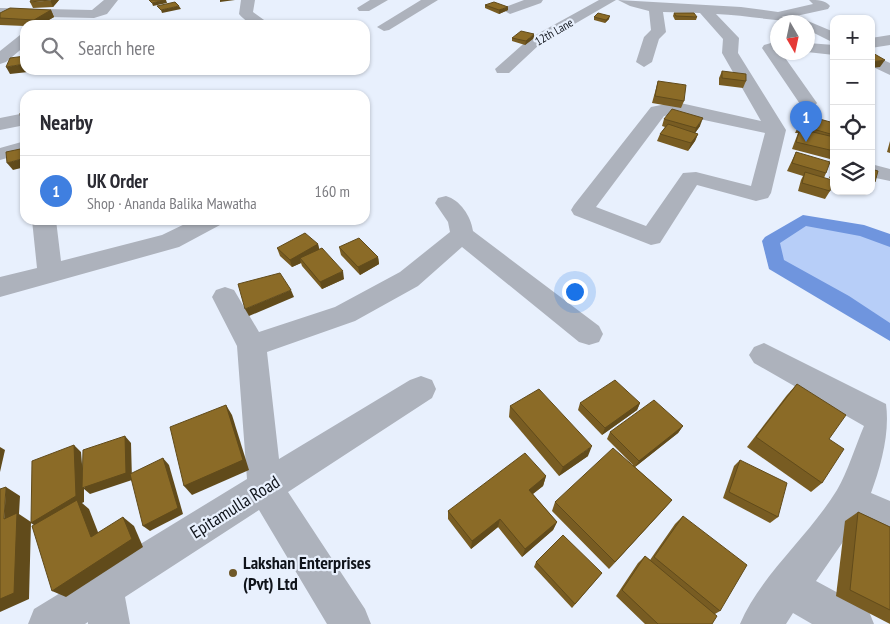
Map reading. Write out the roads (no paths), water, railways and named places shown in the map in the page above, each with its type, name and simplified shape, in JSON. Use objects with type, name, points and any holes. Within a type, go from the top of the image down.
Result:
[{"type":"street","points":[[0,12],[94,14],[102,11],[111,0]]},
{"type":"street","points":[[248,0],[246,14],[256,20]]},
{"type":"street","points":[[364,8],[381,0]]},
{"type":"street","points":[[384,27],[431,0]]},
{"type":"street","points":[[510,10],[536,0]]},
{"type":"street","name":"12th Lane","points":[[504,69],[535,41],[608,0]]},
{"type":"street","points":[[625,0],[656,9],[709,9],[770,15]]},
{"type":"street","points":[[709,9],[741,0]]},
{"type":"street","points":[[784,15],[823,6],[816,0]]},
{"type":"street","points":[[644,62],[652,37],[659,32],[656,9]]},
{"type":"street","points":[[709,9],[731,38],[730,52],[779,141],[760,192],[756,194],[691,178],[651,237],[582,210],[658,111],[676,108],[779,141]]},
{"type":"street","points":[[815,28],[830,36]]},
{"type":"street","points":[[875,42],[890,40]]},
{"type":"street","points":[[0,60],[20,42]]},
{"type":"street","points":[[815,49],[830,50]]},
{"type":"street","points":[[778,60],[808,103]]},
{"type":"street","points":[[873,60],[890,70]]},
{"type":"street","points":[[0,124],[20,119]]},
{"type":"street","points":[[0,154],[20,148]]},
{"type":"street","points":[[875,171],[890,174]]},
{"type":"street","points":[[446,202],[460,221],[462,234],[589,334]]},
{"type":"street","points":[[45,225],[50,274]]},
{"type":"street","points":[[0,287],[170,241],[202,225]]},
{"type":"street","points":[[252,346],[346,314],[410,279],[462,234]]},
{"type":"street","points":[[225,297],[252,346],[266,488],[350,624]]},
{"type":"street","points":[[761,624],[786,587],[850,502],[880,426],[874,414],[764,355]]},
{"type":"street","name":"Epitamulla Road","points":[[48,624],[106,606],[266,488],[421,389]]},
{"type":"street","points":[[850,502],[890,520]]},
{"type":"street","points":[[786,587],[853,624]]},
{"type":"waterway","points":[[890,241],[864,231],[803,220],[771,241],[776,264],[842,301],[890,333]]},
{"type":"place","name":"UK Order","points":[[806,142]]},
{"type":"place","name":"Lakshan Enterprises (Pvt) Ltd","points":[[233,573]]}]
